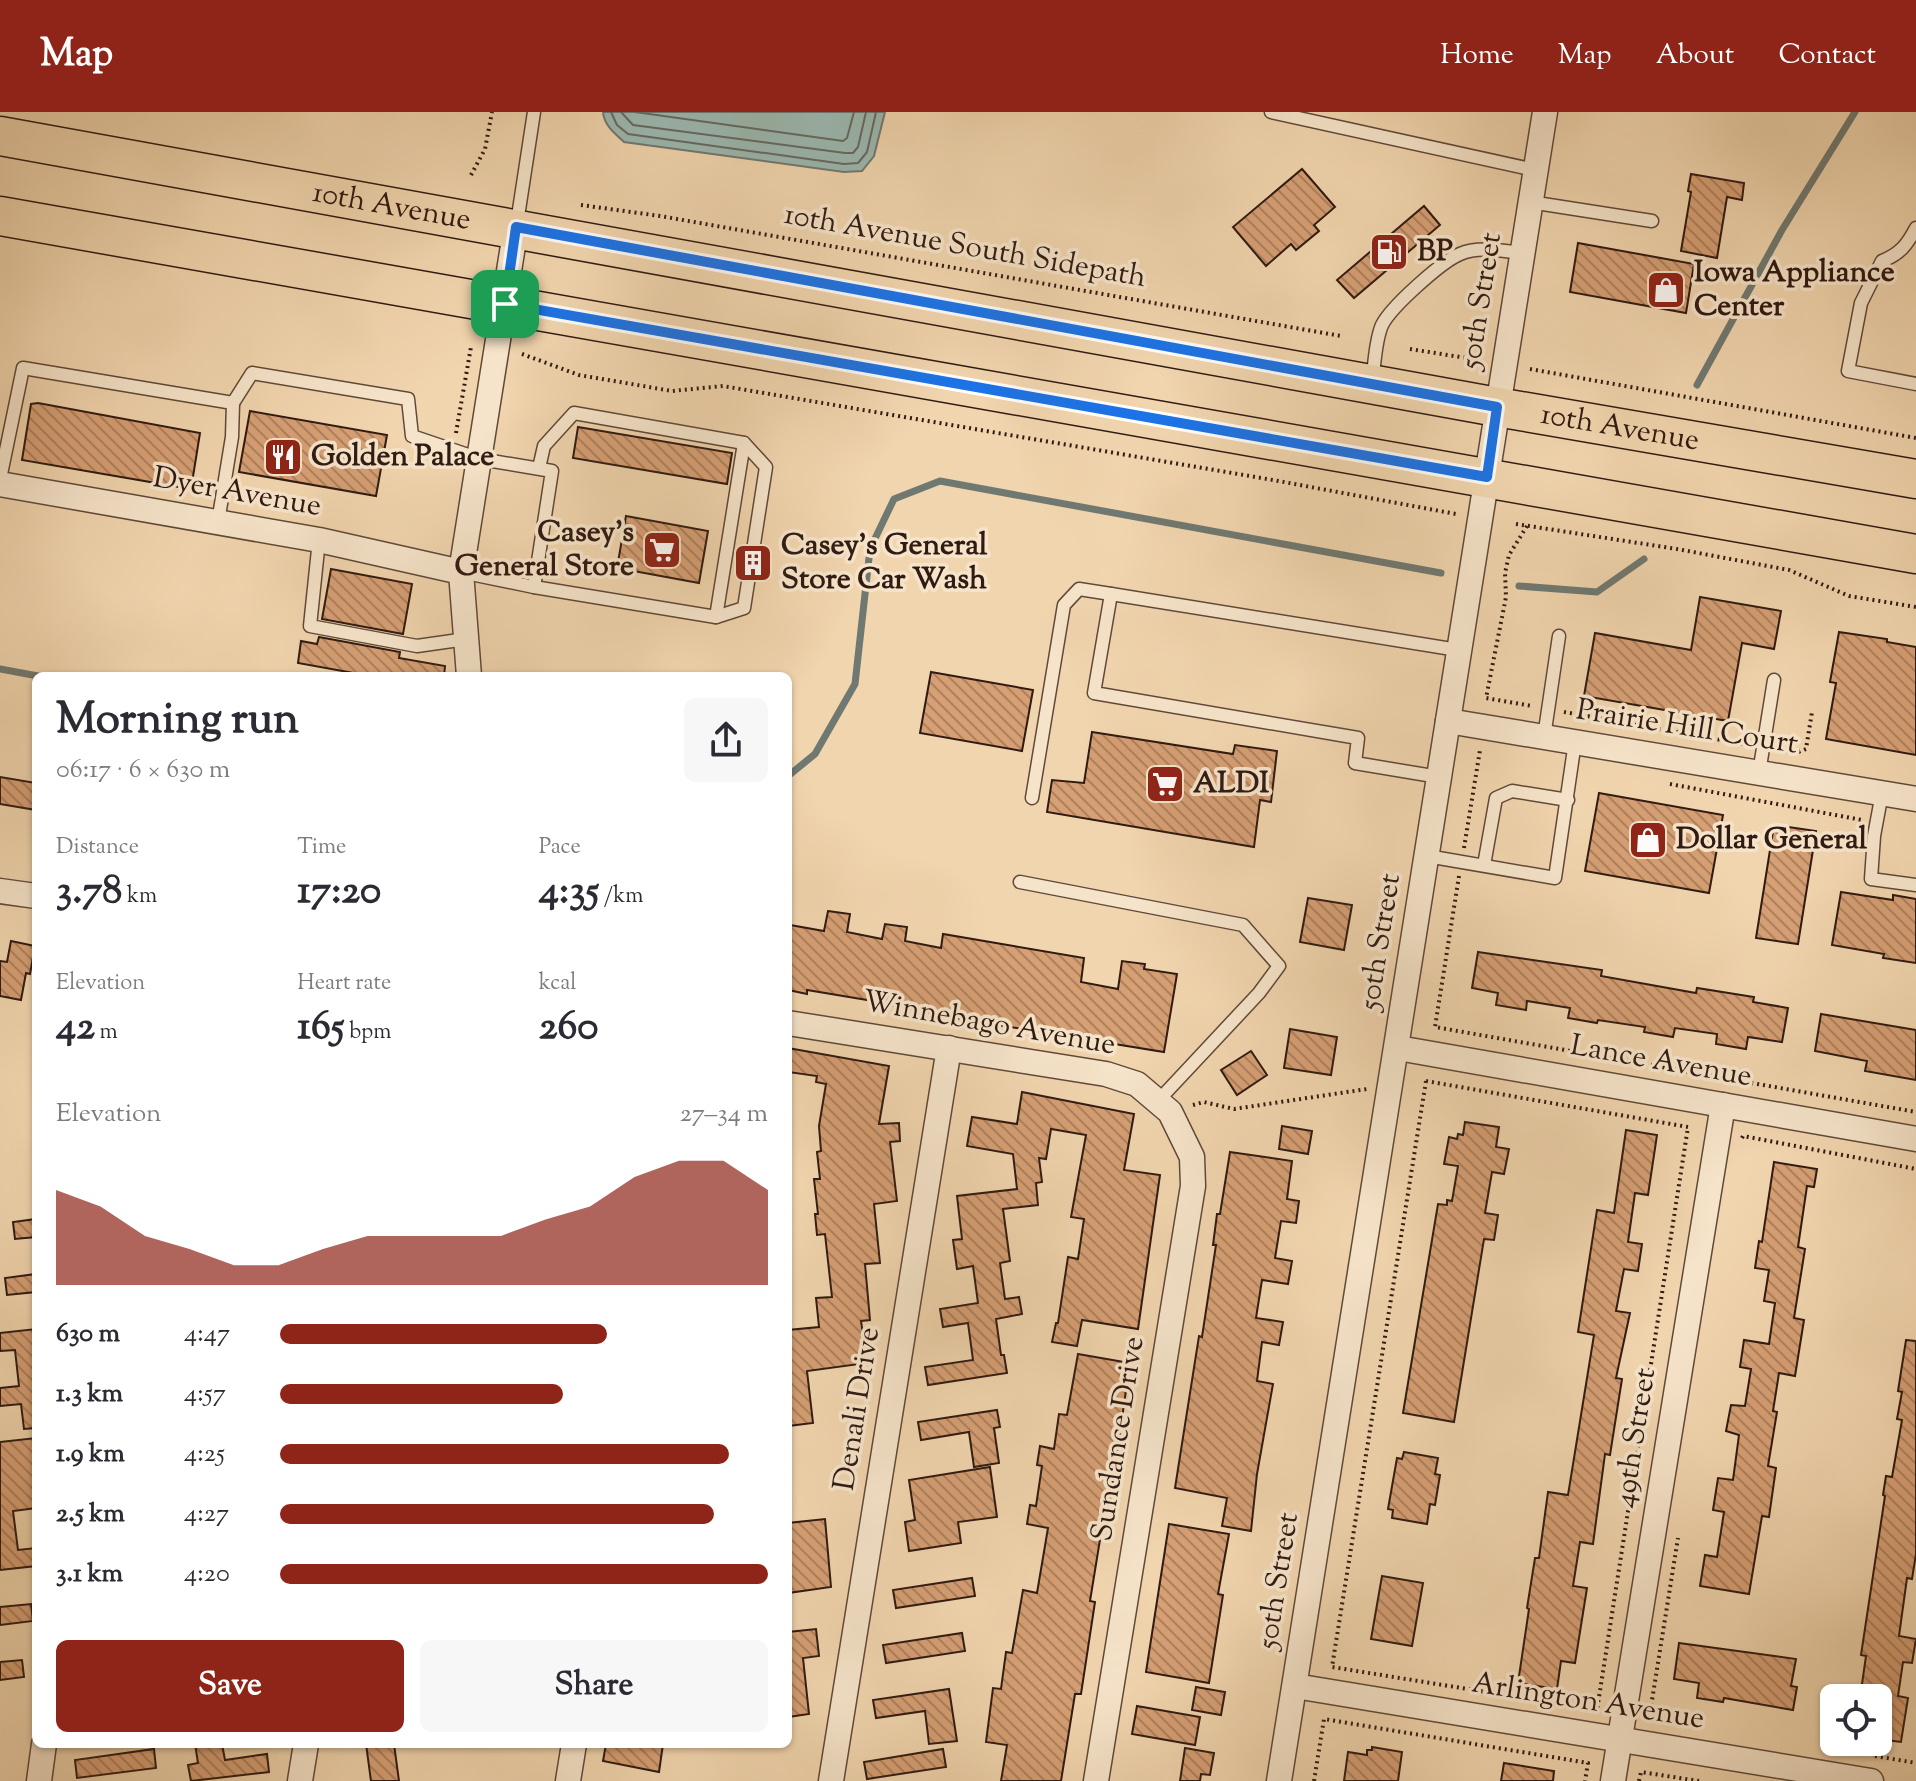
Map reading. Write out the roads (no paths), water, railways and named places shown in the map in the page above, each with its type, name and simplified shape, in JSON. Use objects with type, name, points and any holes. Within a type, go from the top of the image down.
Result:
[{"type":"main road","name":"10th Avenue","points":[[0,136],[1497,407],[1916,479]]},
{"type":"main road","points":[[0,216],[1916,554]]},
{"type":"street","name":"50th Street","points":[[1279,1781],[1545,112]]},
{"type":"street","points":[[469,672],[461,572],[516,227]]},
{"type":"street","name":"Dyer Avenue","points":[[0,482],[319,540],[461,572]]},
{"type":"street","name":"Prairie Hill Court","points":[[1448,721],[1916,799]]},
{"type":"street","points":[[0,891],[32,895]]},
{"type":"street","name":"Winnebago Avenue","points":[[792,1024],[1106,1074],[1137,1084],[1163,1107]]},
{"type":"street","name":"Denali Drive","points":[[831,1781],[949,1048]]},
{"type":"street","name":"Lance Avenue","points":[[1398,1048],[1914,1138]]},
{"type":"street","name":"49th Street","points":[[1613,1781],[1723,1105]]},
{"type":"street","name":"Sundance Drive","points":[[1096,1781],[1193,1186],[1192,1157],[1163,1107]]},
{"type":"street","name":"Arlington Avenue","points":[[1295,1686],[1871,1781]]},
{"type":"street","points":[[39,1781],[43,1748]]},
{"type":"street","points":[[300,1781],[305,1748]]},
{"type":"street","points":[[568,1781],[573,1748]]},
{"type":"lane","points":[[516,227],[534,112]]},
{"type":"lane","points":[[1271,112],[1535,170]]},
{"type":"lane","points":[[1530,202],[1652,221]]},
{"type":"lane","points":[[1916,228],[1906,246],[1895,256],[1882,261],[1861,303],[1848,371],[1916,384]]},
{"type":"lane","points":[[1372,384],[1382,326],[1393,309],[1415,288],[1460,253],[1488,249],[1522,253]]},
{"type":"lane","points":[[0,482],[23,368],[233,403]]},
{"type":"lane","points":[[218,522],[232,437],[233,403],[252,373],[408,399],[412,436],[480,459],[552,471],[534,587]]},
{"type":"lane","points":[[461,572],[716,617],[744,608],[766,467],[744,443],[574,413],[544,446],[539,468]]},
{"type":"lane","points":[[716,617],[744,443]]},
{"type":"lane","points":[[319,540],[310,626],[417,646],[466,639]]},
{"type":"lane","points":[[1032,798],[1064,605],[1079,589],[1458,650]]},
{"type":"lane","points":[[1111,594],[1094,693],[1358,738],[1355,763],[1439,777]]},
{"type":"lane","points":[[1544,737],[1559,636]]},
{"type":"lane","points":[[1759,773],[1774,680]]},
{"type":"lane","points":[[1427,856],[1555,878],[1575,742]]},
{"type":"lane","points":[[1484,865],[1496,798],[1512,791],[1568,800]]},
{"type":"lane","points":[[1882,793],[1874,836],[1871,879],[1916,885]]},
{"type":"lane","points":[[1020,882],[1243,925],[1279,966],[1163,1107]]},
{"type":"water","points":[[603,112],[885,112],[874,156],[862,171],[844,172],[624,142],[607,125]]},
{"type":"waterway","points":[[1697,385],[1782,230],[1855,112]]},
{"type":"waterway","points":[[792,773],[815,754],[855,684],[870,549],[894,499],[940,481],[1441,573]]},
{"type":"waterway","points":[[1519,586],[1597,592],[1644,559]]},
{"type":"waterway","points":[[0,669],[32,675]]},
{"type":"place","name":"BP","points":[[1389,252]]},
{"type":"place","name":"Iowa Appliance Center","points":[[1666,290]]},
{"type":"place","name":"Golden Palace","points":[[283,457]]},
{"type":"place","name":"Casey's General Store","points":[[662,550]]},
{"type":"place","name":"Casey's General Store Car Wash","points":[[753,563]]},
{"type":"place","name":"ALDI","points":[[1165,784]]},
{"type":"place","name":"Dollar General","points":[[1648,840]]}]
